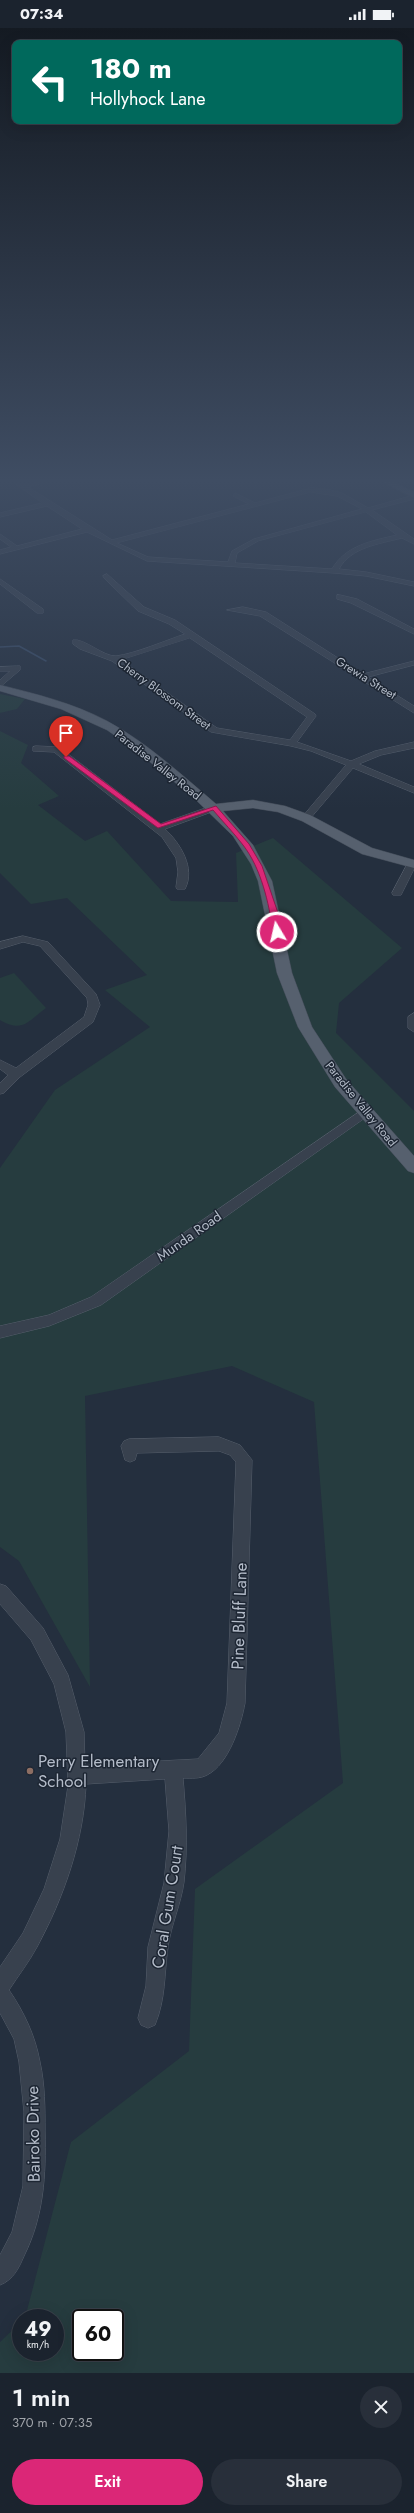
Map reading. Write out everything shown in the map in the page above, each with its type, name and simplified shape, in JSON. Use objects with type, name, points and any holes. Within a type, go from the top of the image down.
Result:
[{"type":"main road","name":"Paradise Valley Road","points":[[0,688],[47,700],[101,722],[127,737],[214,808],[246,845],[265,881],[274,913],[282,961],[292,996],[306,1028],[334,1073],[365,1112],[414,1167]]},
{"type":"main road","points":[[214,808],[242,804],[265,806],[306,818],[367,851],[413,864]]},
{"type":"street","points":[[13,590],[40,611]]},
{"type":"street","points":[[122,590],[141,609],[172,622],[312,716],[292,743]]},
{"type":"street","points":[[340,597],[354,601],[414,632]]},
{"type":"street","name":"Grewia Street","points":[[231,610],[243,609],[263,614],[364,676],[414,710]]},
{"type":"street","points":[[115,659],[191,635]]},
{"type":"street","name":"Cherry Blossom Street","points":[[76,642],[83,647],[115,659],[214,730],[292,743],[352,764],[414,790]]},
{"type":"street","points":[[364,676],[414,663]]},
{"type":"street","points":[[0,669],[17,668],[0,685]]},
{"type":"street","points":[[306,818],[352,764],[378,753],[414,745]]},
{"type":"street","points":[[36,749],[56,749],[160,827],[178,852],[184,875],[181,887]]},
{"type":"street","points":[[160,827],[214,808]]},
{"type":"street","points":[[397,893],[413,864]]},
{"type":"street","points":[[0,946],[23,939],[44,944],[92,997],[94,1006],[89,1019],[46,1050],[16,1074],[0,1090]]},
{"type":"street","points":[[414,1017],[414,1028]]},
{"type":"street","points":[[0,1064],[16,1074]]},
{"type":"street","name":"Munda Road","points":[[0,1332],[34,1326],[77,1312],[96,1301],[365,1112]]},
{"type":"street","name":"Pine Bluff Lane","points":[[79,1775],[173,1771],[202,1768],[224,1742],[234,1717],[244,1460],[235,1450],[219,1444],[129,1446],[130,1455]]},
{"type":"street","points":[[0,1592],[11,1602],[47,1649],[61,1677],[75,1728],[79,1775],[64,1862],[56,1889],[31,1942],[0,1985]]},
{"type":"street","name":"Coral Gum Court","points":[[148,2018],[156,1986],[158,1947],[174,1883],[178,1831],[173,1771]]},
{"type":"street","name":"Bairoko Drive","points":[[0,1995],[21,2029],[31,2064],[34,2186],[32,2204],[22,2237],[0,2274]]},
{"type":"green space","points":[[0,694],[25,699],[17,709],[0,713]]},
{"type":"green space","points":[[0,731],[28,745],[21,763],[59,796],[38,805],[85,841],[107,831],[171,901],[238,902],[236,853],[273,838],[402,948],[339,1003],[336,1033],[414,1111],[414,2373],[0,2373],[0,2342],[12,2331],[12,2361],[64,2361],[64,2309],[27,2309],[71,2142],[189,2051],[195,1889],[343,1783],[314,1402],[232,1366],[85,1396],[90,1687],[19,1561],[0,1547],[0,1168],[55,1090],[150,1027],[105,990],[147,975],[67,898],[31,904],[0,873]]},
{"type":"green space","points":[[14,973],[46,1008],[20,1026],[14,1026],[0,1020],[0,978]]},
{"type":"waterway","points":[[0,647],[19,646],[46,661]]},
{"type":"place","name":"Perry Elementary School","points":[[30,1771]]},
{"type":"route","points":[[66,757],[119,798],[160,827],[214,808],[230,824],[246,845],[259,866],[274,913],[277,932]]}]
